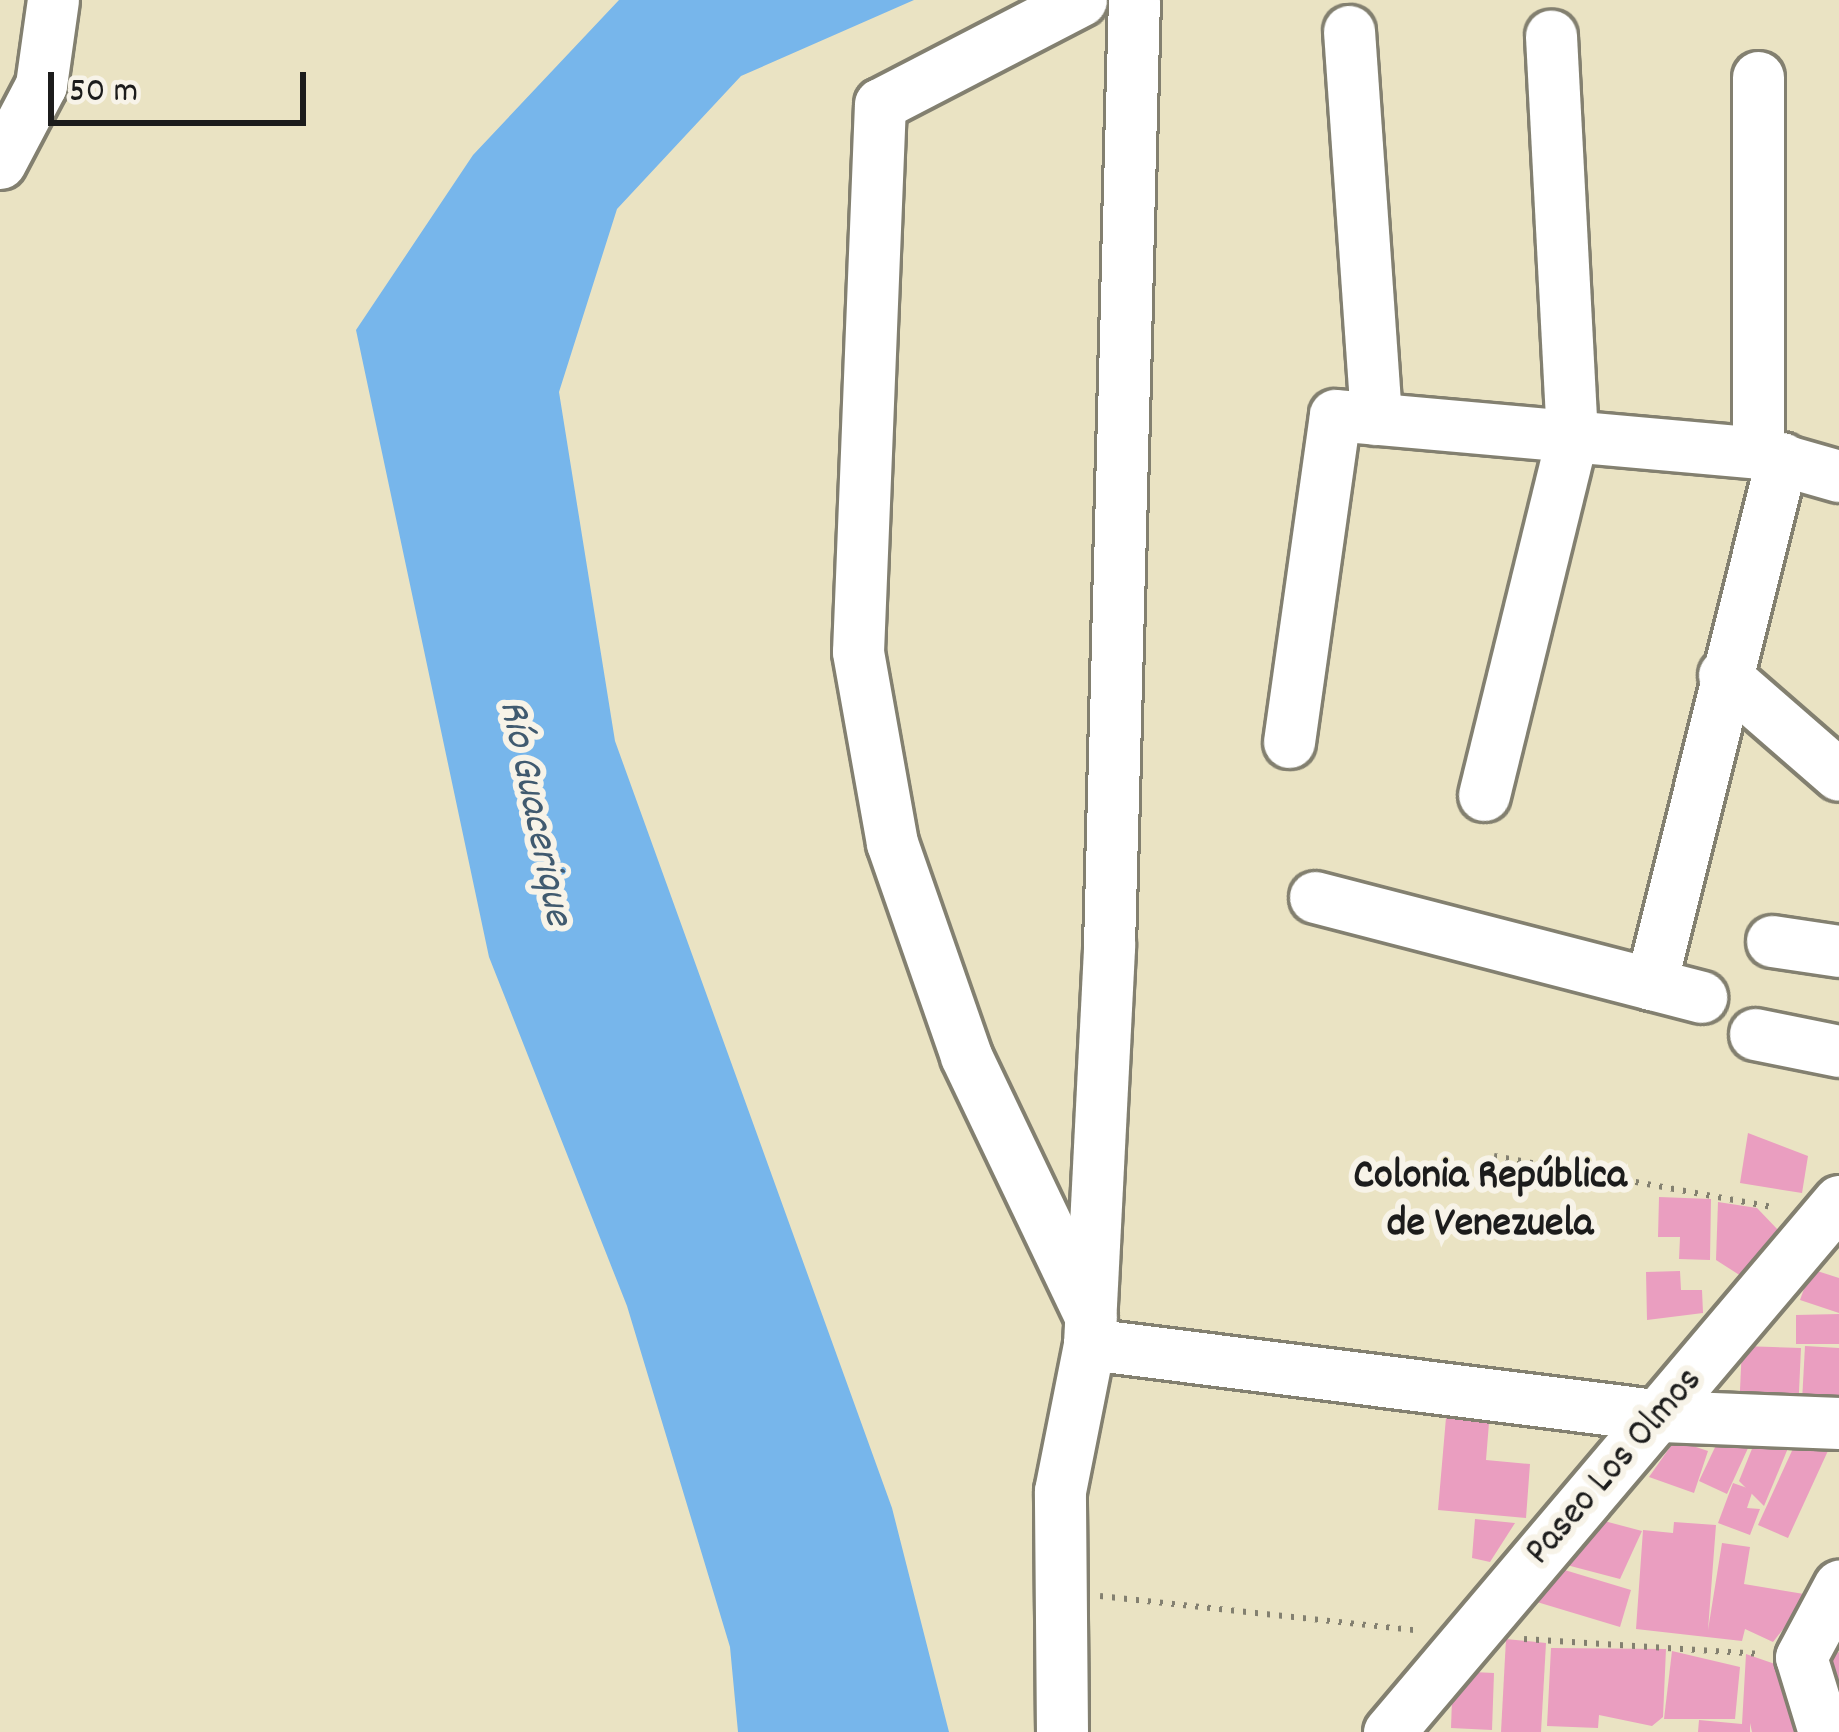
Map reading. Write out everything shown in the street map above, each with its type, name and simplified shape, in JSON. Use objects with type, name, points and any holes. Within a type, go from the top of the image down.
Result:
[{"type":"street","points":[[0,163],[41,85],[53,0]]},
{"type":"street","points":[[1081,0],[880,104],[858,652],[892,843],[959,1035],[1090,1331]]},
{"type":"street","points":[[1062,1732],[1060,1491],[1090,1331],[1134,0]]},
{"type":"street","points":[[1349,32],[1376,419]]},
{"type":"street","points":[[1484,795],[1572,436],[1551,36]]},
{"type":"street","points":[[1651,984],[1724,675],[1808,473],[1758,77]]},
{"type":"street","points":[[1289,742],[1335,415],[1572,436],[1808,473]]},
{"type":"street","points":[[1724,675],[1839,775]]},
{"type":"street","points":[[1315,897],[1700,997]]},
{"type":"street","points":[[1772,941],[1839,951]]},
{"type":"street","points":[[1755,1034],[1839,1051]]},
{"type":"street","name":"Paseo Los Olmos","points":[[1389,1732],[1431,1708],[1471,1636],[1662,1416],[1832,1209]]},
{"type":"street","points":[[1090,1331],[1662,1416],[1839,1423]]},
{"type":"street","points":[[1825,1732],[1801,1657],[1839,1586]]},
{"type":"path","points":[[1494,1156],[1832,1209]]},
{"type":"path","points":[[1061,1592],[1471,1636],[1801,1657]]},
{"type":"water","name":"Río Guacerique","points":[[619,0],[914,0],[741,76],[617,209],[559,392],[615,741],[892,1508],[949,1732],[738,1732],[730,1647],[627,1306],[489,957],[356,330],[473,155]]},
{"type":"building","points":[[1748,1133],[1808,1156],[1802,1193],[1740,1183]]},
{"type":"building","points":[[1659,1197],[1711,1199],[1710,1260],[1679,1259],[1680,1237],[1658,1237]]},
{"type":"building","points":[[1718,1202],[1757,1208],[1780,1232],[1741,1276],[1716,1260]]},
{"type":"building","points":[[1811,1269],[1839,1278],[1839,1313],[1800,1300]]},
{"type":"building","points":[[1680,1271],[1681,1290],[1702,1290],[1703,1313],[1647,1320],[1646,1272]]},
{"type":"building","points":[[1839,1314],[1839,1344],[1796,1344],[1796,1315]]},
{"type":"building","points":[[1742,1346],[1801,1348],[1798,1413],[1739,1412]]},
{"type":"building","points":[[1805,1346],[1839,1348],[1839,1421],[1801,1420]]},
{"type":"building","points":[[1447,1406],[1489,1423],[1486,1460],[1530,1464],[1526,1518],[1438,1510]]},
{"type":"building","points":[[1727,1422],[1754,1435],[1727,1494],[1699,1481]]},
{"type":"building","points":[[1762,1424],[1793,1436],[1764,1506],[1739,1481]]},
{"type":"building","points":[[1802,1429],[1832,1442],[1788,1538],[1758,1525]]},
{"type":"building","points":[[1675,1440],[1708,1451],[1694,1493],[1649,1477]]},
{"type":"building","points":[[1733,1483],[1753,1490],[1747,1508],[1760,1509],[1750,1535],[1718,1523]]},
{"type":"building","points":[[1593,1518],[1642,1531],[1620,1579],[1559,1563]]},
{"type":"building","points":[[1475,1519],[1515,1523],[1490,1562],[1472,1558]]},
{"type":"building","points":[[1674,1522],[1716,1525],[1708,1630],[1722,1543],[1750,1547],[1744,1584],[1810,1595],[1773,1642],[1745,1629],[1742,1641],[1636,1629],[1643,1530],[1673,1533]]},
{"type":"building","points":[[1548,1565],[1631,1590],[1620,1627],[1537,1602]]},
{"type":"building","points":[[1506,1639],[1546,1643],[1541,1732],[1501,1732]]},
{"type":"building","points":[[1551,1648],[1666,1649],[1663,1717],[1652,1726],[1599,1715],[1598,1728],[1547,1726]]},
{"type":"building","points":[[1672,1651],[1740,1667],[1735,1719],[1664,1719]]},
{"type":"building","points":[[1839,1652],[1839,1690],[1824,1696],[1810,1664]]},
{"type":"building","points":[[1746,1654],[1781,1666],[1805,1732],[1752,1732],[1750,1723],[1750,1732],[1698,1732],[1699,1720],[1742,1724]]},
{"type":"building","points":[[1453,1671],[1494,1673],[1492,1730],[1451,1728]]},
{"type":"district","name":"Colonia República de Venezuela","points":[[1490,1202]]}]
